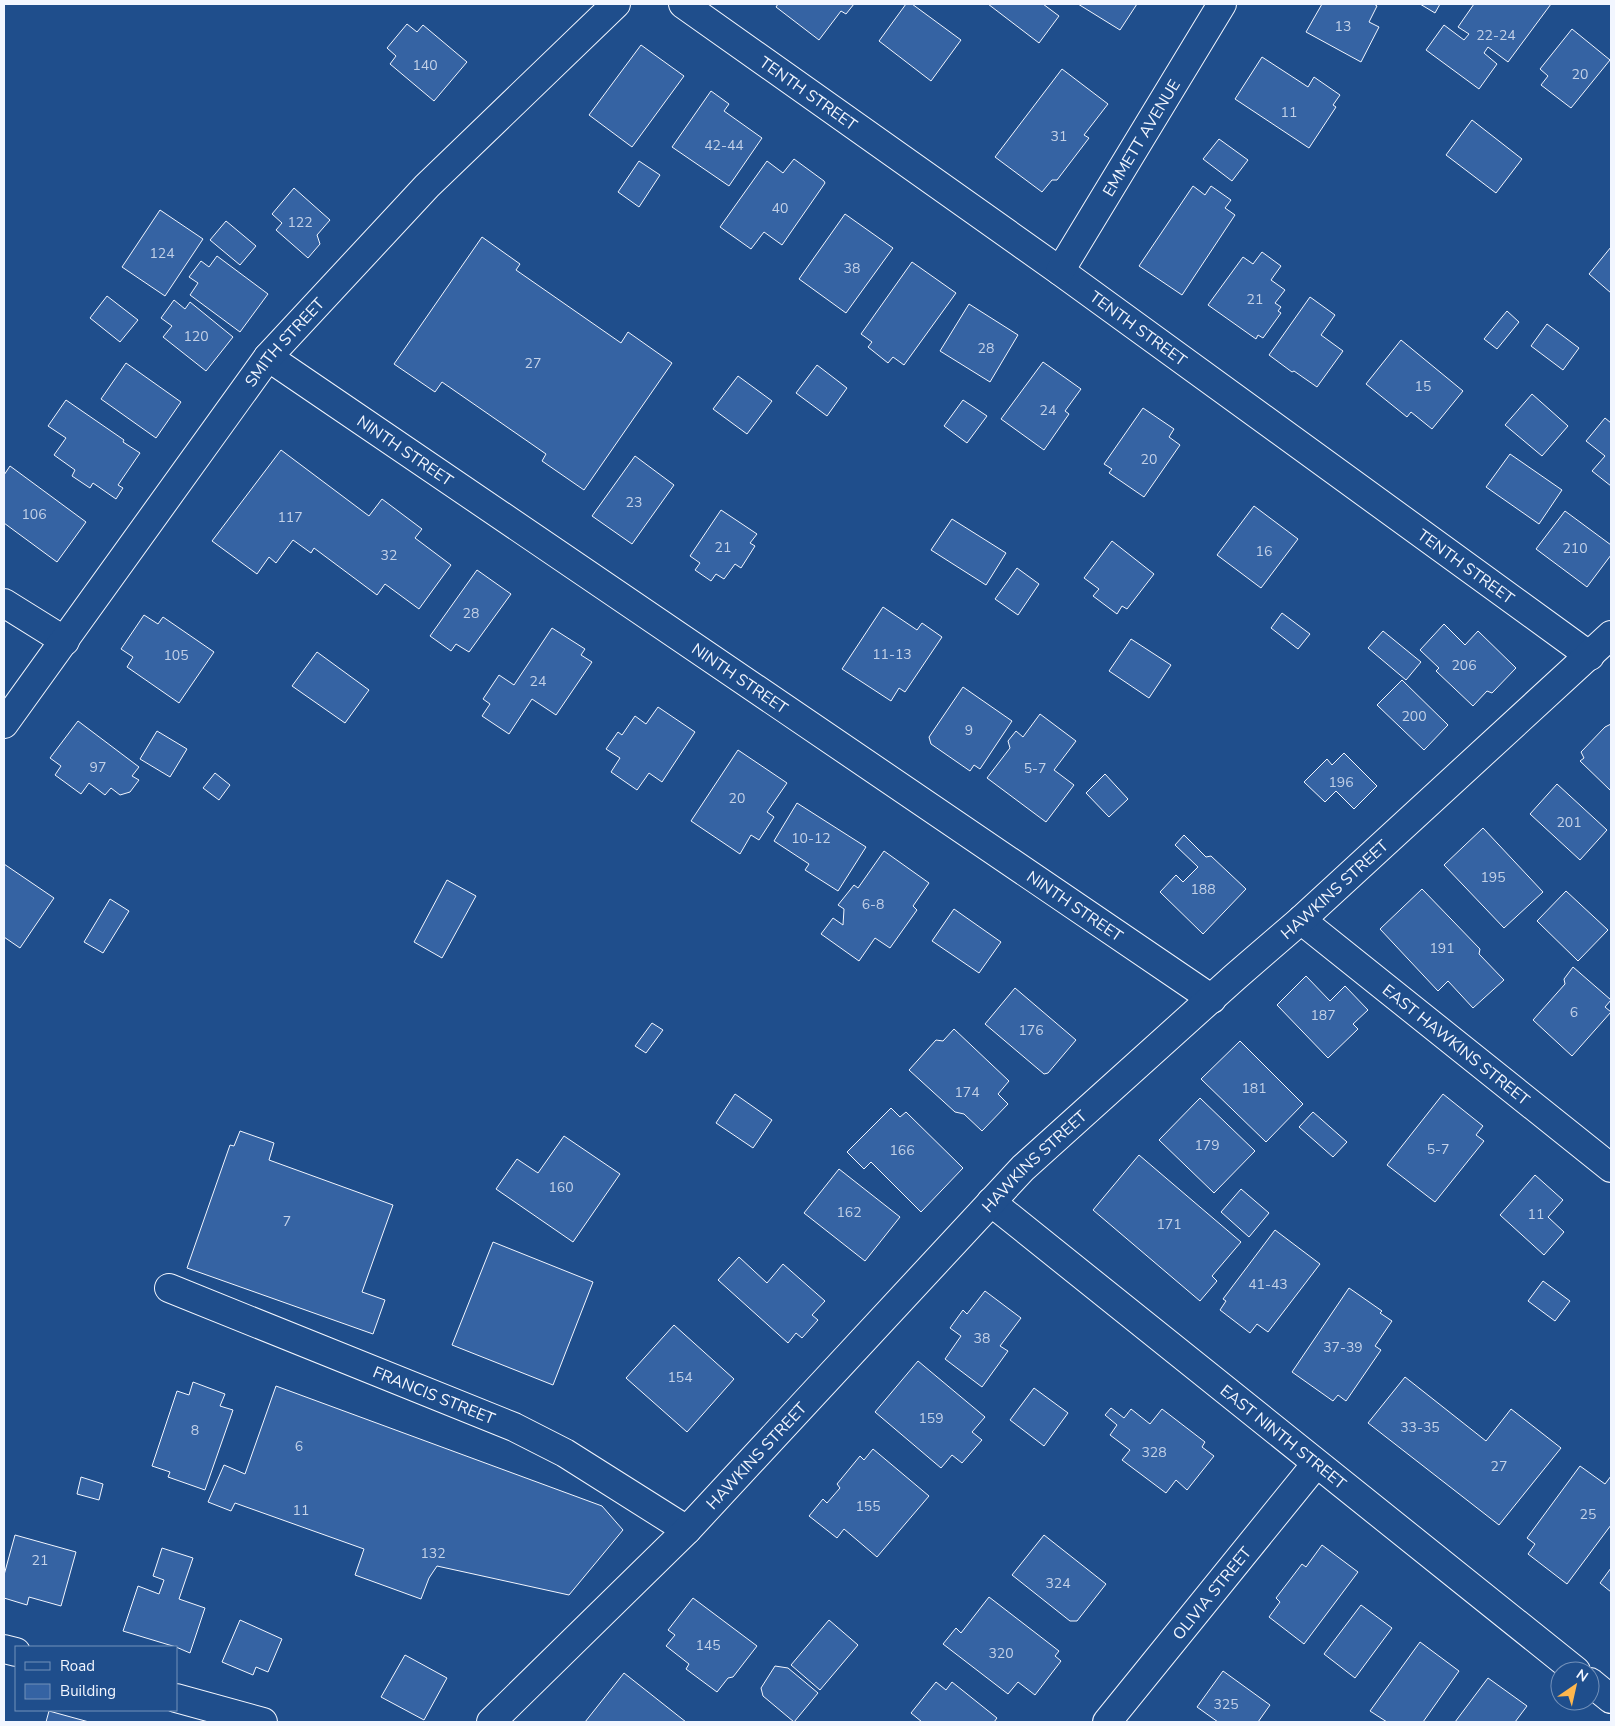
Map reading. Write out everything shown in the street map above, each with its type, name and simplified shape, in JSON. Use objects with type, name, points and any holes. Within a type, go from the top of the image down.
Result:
[{"type":"street","name":"SMITH STREET","points":[[4,724],[268,357],[427,186],[616,4]]},
{"type":"street","name":"TENTH STREET","points":[[684,4],[1060,271],[1590,656]]},
{"type":"street","name":"EMMETT AVENUE","points":[[1060,271],[1222,4]]},
{"type":"street","name":"NINTH STREET","points":[[268,357],[1212,999]]},
{"type":"street","points":[[4,603],[65,641]]},
{"type":"street","name":"HAWKINS STREET","points":[[491,1722],[687,1530],[1023,1168],[1235,977],[1302,920],[1611,635]]},
{"type":"street","name":"EAST HAWKINS STREET","points":[[1302,920],[1611,1168]]},
{"type":"street","name":"EAST NINTH STREET","points":[[991,1202],[1563,1661]]},
{"type":"street","name":"FRANCIS STREET","points":[[169,1288],[514,1427],[565,1453],[687,1530]]},
{"type":"street","name":"OLIVIA STREET","points":[[1107,1722],[1316,1464]]},
{"type":"street","points":[[1600,1690],[1611,1699]]},
{"type":"street","points":[[178,1699],[263,1722]]},
{"type":"building","points":[[778,4],[854,4],[846,14],[841,11],[819,40],[776,7]]},
{"type":"building","points":[[906,4],[912,4],[961,40],[931,81],[879,41]]},
{"type":"building","points":[[988,4],[1043,4],[1059,16],[1039,43]]},
{"type":"building","points":[[1078,4],[1137,4],[1120,30]]},
{"type":"building","points":[[1322,4],[1374,4],[1377,6],[1369,22],[1379,27],[1361,62],[1306,32]]},
{"type":"building","points":[[1420,4],[1440,4],[1435,13]]},
{"type":"building","points":[[1474,4],[1551,4],[1508,62],[1488,47],[1484,53],[1497,64],[1479,89],[1426,50],[1444,25],[1464,40],[1469,34],[1458,27]]},
{"type":"building","points":[[407,24],[417,32],[423,25],[467,62],[434,101],[390,64],[396,56],[387,48]]},
{"type":"building","points":[[1572,29],[1610,60],[1571,108],[1541,85],[1548,76],[1540,69]]},
{"type":"building","points":[[641,45],[684,76],[632,147],[589,115]]},
{"type":"building","points":[[1262,57],[1308,87],[1314,77],[1340,95],[1333,105],[1336,107],[1309,148],[1235,99]]},
{"type":"building","points":[[1062,69],[1108,104],[1084,135],[1089,138],[1057,180],[1052,180],[1042,192],[995,157]]},
{"type":"building","points":[[711,91],[729,104],[724,111],[762,138],[729,186],[672,147]]},
{"type":"building","points":[[1472,120],[1522,159],[1496,193],[1446,155]]},
{"type":"building","points":[[1219,139],[1248,160],[1232,181],[1203,159]]},
{"type":"building","points":[[794,159],[825,183],[782,245],[764,232],[751,249],[720,227],[767,161],[783,173]]},
{"type":"building","points":[[639,161],[660,175],[639,207],[618,192]]},
{"type":"building","points":[[1193,186],[1205,195],[1211,186],[1231,200],[1225,208],[1235,215],[1182,295],[1139,266]]},
{"type":"building","points":[[294,188],[330,220],[317,235],[320,244],[308,258],[276,230],[282,223],[272,214]]},
{"type":"building","points":[[160,210],[203,239],[165,296],[122,267]]},
{"type":"building","points":[[845,214],[893,248],[846,313],[799,279]]},
{"type":"building","points":[[226,221],[256,246],[240,265],[210,240]]},
{"type":"building","points":[[482,237],[520,264],[516,270],[621,343],[628,332],[672,363],[584,490],[542,461],[546,454],[442,382],[435,392],[394,364]]},
{"type":"building","points":[[1611,247],[1611,293],[1589,274]]},
{"type":"building","points":[[1262,252],[1281,266],[1271,280],[1285,290],[1275,303],[1281,307],[1278,311],[1281,313],[1263,338],[1258,335],[1256,339],[1208,305],[1243,257],[1253,264]]},
{"type":"building","points":[[217,256],[268,294],[240,332],[190,295],[198,283],[189,277],[201,261],[209,267]]},
{"type":"building","points":[[912,262],[956,293],[904,365],[893,357],[888,363],[868,347],[872,342],[861,334]]},
{"type":"building","points":[[107,296],[138,320],[120,342],[90,318]]},
{"type":"building","points":[[1310,297],[1335,315],[1321,335],[1343,351],[1317,387],[1269,355]]},
{"type":"building","points":[[174,300],[185,309],[190,302],[233,337],[206,371],[163,337],[172,326],[161,318]]},
{"type":"building","points":[[969,304],[1018,335],[990,382],[940,351]]},
{"type":"building","points":[[1507,311],[1519,322],[1497,349],[1484,339]]},
{"type":"building","points":[[1547,324],[1579,348],[1563,370],[1531,346]]},
{"type":"building","points":[[1401,340],[1463,391],[1432,429],[1411,412],[1407,417],[1366,384]]},
{"type":"building","points":[[1043,362],[1081,389],[1065,411],[1069,414],[1044,450],[1001,419]]},
{"type":"building","points":[[126,363],[181,402],[156,438],[101,399]]},
{"type":"building","points":[[817,365],[847,388],[827,416],[796,393]]},
{"type":"building","points":[[738,376],[772,401],[747,434],[713,409]]},
{"type":"building","points":[[1532,394],[1568,426],[1542,456],[1505,425]]},
{"type":"building","points":[[66,400],[140,453],[118,485],[123,488],[116,499],[93,483],[90,488],[72,476],[75,470],[54,455],[66,438],[48,426]]},
{"type":"building","points":[[963,400],[987,416],[967,443],[944,426]]},
{"type":"building","points":[[1143,408],[1174,429],[1169,437],[1180,445],[1144,497],[1109,473],[1112,469],[1104,464]]},
{"type":"building","points":[[1605,418],[1611,423],[1611,486],[1592,471],[1605,456],[1586,441]]},
{"type":"building","points":[[281,450],[369,516],[382,499],[422,529],[415,538],[451,565],[419,609],[385,584],[377,595],[314,548],[311,553],[293,540],[276,563],[269,557],[257,574],[212,541]]},
{"type":"building","points":[[1510,454],[1562,490],[1539,524],[1486,487]]},
{"type":"building","points":[[635,456],[674,485],[632,544],[592,516]]},
{"type":"building","points":[[10,466],[86,522],[57,562],[4,523],[4,475]]},
{"type":"building","points":[[1254,506],[1298,539],[1261,588],[1217,555]]},
{"type":"building","points":[[721,510],[757,534],[750,543],[755,546],[741,568],[735,564],[724,579],[716,574],[711,581],[695,570],[700,563],[690,556]]},
{"type":"building","points":[[1565,511],[1611,545],[1611,555],[1587,587],[1536,549]]},
{"type":"building","points":[[952,519],[1006,553],[986,585],[931,550]]},
{"type":"building","points":[[1112,541],[1154,574],[1127,609],[1122,606],[1117,614],[1093,596],[1099,589],[1084,578]]},
{"type":"building","points":[[1017,568],[1039,584],[1018,615],[995,599]]},
{"type":"building","points":[[477,570],[511,594],[469,652],[456,644],[451,651],[430,636]]},
{"type":"building","points":[[883,607],[917,630],[922,623],[942,637],[905,692],[899,688],[891,701],[842,669]]},
{"type":"building","points":[[1282,613],[1310,634],[1298,649],[1271,628]]},
{"type":"building","points":[[144,615],[158,624],[163,617],[214,652],[179,703],[127,667],[133,657],[121,649]]},
{"type":"building","points":[[1444,624],[1465,645],[1478,631],[1516,668],[1492,693],[1487,691],[1473,706],[1436,671],[1439,668],[1420,650]]},
{"type":"building","points":[[552,628],[585,649],[581,655],[592,662],[556,715],[532,699],[509,734],[482,716],[490,704],[483,699],[499,675],[514,685]]},
{"type":"building","points":[[1383,631],[1421,662],[1406,680],[1368,648]]},
{"type":"building","points":[[1131,639],[1171,665],[1149,698],[1109,671]]},
{"type":"building","points":[[317,652],[369,690],[345,723],[292,686]]},
{"type":"building","points":[[1402,680],[1448,725],[1424,750],[1377,705]]},
{"type":"building","points":[[963,687],[1012,721],[980,769],[974,765],[970,771],[931,744],[929,737]]},
{"type":"building","points":[[658,707],[695,732],[662,782],[649,773],[637,790],[611,772],[620,758],[606,749],[618,732],[622,735],[635,716],[646,724]]},
{"type":"building","points":[[1040,714],[1076,741],[1054,770],[1074,785],[1046,822],[987,778],[1010,748],[1008,741],[1016,731],[1023,737]]},
{"type":"building","points":[[78,721],[139,767],[132,776],[139,780],[130,792],[120,795],[111,788],[105,795],[89,783],[81,794],[55,775],[61,766],[50,758]]},
{"type":"building","points":[[1611,724],[1611,791],[1580,761],[1584,758],[1581,752],[1605,727]]},
{"type":"building","points":[[157,731],[187,749],[170,777],[140,759]]},
{"type":"building","points":[[738,750],[787,783],[767,812],[774,817],[759,840],[751,835],[740,854],[691,821]]},
{"type":"building","points":[[1344,753],[1377,786],[1354,809],[1336,791],[1325,802],[1304,782],[1327,759],[1332,765]]},
{"type":"building","points":[[215,773],[230,785],[219,800],[203,788]]},
{"type":"building","points":[[1105,774],[1128,799],[1109,817],[1086,793]]},
{"type":"building","points":[[1557,784],[1607,830],[1580,860],[1530,814]]},
{"type":"building","points":[[797,803],[866,847],[838,891],[805,870],[809,864],[774,841]]},
{"type":"building","points":[[1483,828],[1543,892],[1504,928],[1444,865]]},
{"type":"building","points":[[1184,835],[1206,857],[1211,856],[1246,889],[1203,934],[1160,892],[1176,875],[1183,882],[1198,867],[1175,845]]},
{"type":"building","points":[[884,851],[929,883],[913,906],[917,910],[890,948],[875,938],[859,961],[821,934],[833,918],[843,925],[844,909],[838,905],[854,885],[858,888]]},
{"type":"building","points":[[4,864],[54,898],[20,948],[4,937]]},
{"type":"building","points":[[447,880],[476,896],[442,958],[414,942]]},
{"type":"building","points":[[1422,889],[1480,949],[1479,954],[1504,980],[1473,1008],[1448,981],[1438,991],[1380,929]]},
{"type":"building","points":[[1566,891],[1608,930],[1578,961],[1537,921]]},
{"type":"building","points":[[110,899],[129,911],[103,953],[84,942]]},
{"type":"building","points":[[954,909],[1001,942],[979,973],[932,941]]},
{"type":"building","points":[[1573,967],[1611,1000],[1605,1007],[1611,1012],[1572,1056],[1533,1020],[1565,984],[1564,979]]},
{"type":"building","points":[[1306,976],[1330,1001],[1345,986],[1368,1010],[1353,1024],[1358,1029],[1328,1058],[1277,1005]]},
{"type":"building","points":[[1015,988],[1076,1040],[1048,1073],[1044,1074],[985,1024]]},
{"type":"building","points":[[652,1023],[663,1030],[646,1053],[635,1046]]},
{"type":"building","points":[[954,1029],[1009,1081],[998,1094],[1008,1104],[982,1131],[964,1114],[955,1112],[909,1070],[936,1040],[943,1041]]},
{"type":"building","points":[[1240,1041],[1303,1104],[1266,1142],[1201,1079]]},
{"type":"building","points":[[735,1094],[772,1120],[753,1148],[716,1123]]},
{"type":"building","points":[[1443,1094],[1483,1126],[1476,1135],[1484,1141],[1435,1202],[1387,1165]]},
{"type":"building","points":[[1200,1098],[1255,1151],[1214,1193],[1159,1140]]},
{"type":"building","points":[[891,1108],[900,1117],[906,1112],[963,1168],[921,1212],[871,1162],[864,1169],[847,1152]]},
{"type":"building","points":[[1313,1112],[1347,1142],[1333,1157],[1299,1127]]},
{"type":"building","points":[[240,1131],[274,1143],[269,1160],[393,1205],[362,1292],[385,1300],[373,1334],[187,1268],[230,1145],[234,1146]]},
{"type":"building","points":[[564,1136],[620,1174],[573,1242],[496,1189],[517,1159],[538,1173]]},
{"type":"building","points":[[1139,1155],[1241,1242],[1212,1276],[1217,1281],[1200,1301],[1093,1210]]},
{"type":"building","points":[[839,1169],[900,1217],[865,1261],[804,1213]]},
{"type":"building","points":[[1535,1175],[1563,1200],[1548,1217],[1564,1232],[1544,1255],[1500,1215]]},
{"type":"building","points":[[1241,1189],[1269,1213],[1249,1237],[1221,1212]]},
{"type":"building","points":[[1275,1230],[1320,1264],[1268,1332],[1257,1324],[1250,1333],[1220,1310],[1226,1301],[1223,1299]]},
{"type":"building","points":[[493,1242],[593,1282],[553,1385],[452,1345]]},
{"type":"building","points":[[739,1257],[767,1283],[783,1264],[825,1301],[812,1315],[818,1320],[802,1338],[796,1333],[788,1343],[718,1280]]},
{"type":"building","points":[[1543,1281],[1570,1301],[1555,1321],[1528,1301]]},
{"type":"building","points":[[1349,1288],[1382,1311],[1380,1313],[1392,1321],[1375,1346],[1381,1350],[1346,1401],[1338,1395],[1333,1401],[1292,1372]]},
{"type":"building","points":[[985,1291],[1021,1318],[1000,1346],[1008,1351],[982,1387],[945,1359],[961,1336],[950,1328],[963,1310],[967,1314]]},
{"type":"building","points":[[674,1325],[734,1379],[687,1432],[626,1378]]},
{"type":"building","points":[[918,1361],[985,1417],[972,1432],[982,1440],[962,1463],[952,1455],[941,1468],[875,1412]]},
{"type":"building","points":[[1405,1377],[1486,1441],[1511,1409],[1561,1448],[1499,1525],[1368,1423]]},
{"type":"building","points":[[193,1382],[225,1394],[220,1406],[233,1410],[205,1490],[168,1477],[170,1472],[152,1466],[177,1391],[189,1395]]},
{"type":"building","points":[[276,1386],[602,1506],[623,1530],[569,1595],[437,1566],[429,1578],[421,1599],[355,1575],[364,1549],[235,1503],[231,1511],[208,1502],[224,1465],[245,1474]]},
{"type":"building","points":[[1034,1388],[1068,1413],[1044,1446],[1010,1420]]},
{"type":"building","points":[[1111,1408],[1124,1418],[1131,1409],[1150,1424],[1162,1409],[1205,1442],[1202,1447],[1214,1456],[1187,1490],[1176,1480],[1166,1493],[1122,1460],[1130,1450],[1110,1435],[1117,1425],[1105,1415]]},
{"type":"building","points":[[873,1449],[929,1496],[877,1557],[844,1529],[837,1538],[809,1516],[823,1499],[827,1503],[840,1488],[837,1484],[860,1456],[864,1460]]},
{"type":"building","points":[[1580,1466],[1605,1484],[1611,1476],[1611,1525],[1567,1584],[1528,1554],[1535,1544],[1527,1538]]},
{"type":"building","points":[[81,1477],[103,1484],[99,1500],[77,1494]]},
{"type":"building","points":[[15,1535],[76,1552],[61,1606],[29,1597],[27,1605],[4,1598],[4,1575]]},
{"type":"building","points":[[1044,1535],[1106,1584],[1077,1621],[1070,1621],[1012,1575]]},
{"type":"building","points":[[1322,1545],[1358,1572],[1304,1644],[1269,1617],[1280,1602],[1276,1598],[1302,1564],[1306,1567]]},
{"type":"building","points":[[162,1548],[193,1558],[179,1599],[205,1608],[190,1653],[178,1648],[178,1646],[123,1631],[138,1586],[159,1594],[164,1580],[153,1576]]},
{"type":"building","points":[[1611,1568],[1611,1592],[1600,1583]]},
{"type":"building","points":[[989,1597],[1059,1651],[1055,1656],[1061,1661],[1035,1695],[1018,1682],[1008,1694],[943,1644],[956,1628],[961,1633]]},
{"type":"building","points":[[693,1598],[757,1646],[733,1677],[728,1678],[717,1692],[686,1669],[689,1664],[666,1646],[675,1635],[668,1630]]},
{"type":"building","points":[[1361,1605],[1392,1628],[1355,1678],[1324,1654]]},
{"type":"building","points":[[240,1620],[282,1639],[268,1672],[256,1667],[253,1675],[222,1662]]},
{"type":"building","points":[[829,1620],[858,1645],[820,1690],[791,1665]]},
{"type":"building","points":[[1420,1642],[1459,1671],[1423,1722],[1387,1722],[1370,1711]]},
{"type":"building","points":[[405,1655],[447,1678],[424,1720],[381,1697]]},
{"type":"building","points":[[775,1666],[788,1668],[818,1693],[794,1722],[763,1696],[761,1688]]},
{"type":"building","points":[[1223,1671],[1270,1705],[1258,1722],[1218,1722],[1197,1707]]},
{"type":"building","points":[[624,1673],[686,1722],[585,1722]]},
{"type":"building","points":[[1488,1678],[1527,1706],[1515,1722],[1455,1722]]},
{"type":"building","points":[[936,1682],[946,1690],[952,1682],[997,1718],[994,1722],[922,1722],[911,1713]]},
{"type":"building","points":[[49,1711],[89,1722],[46,1722]]}]
